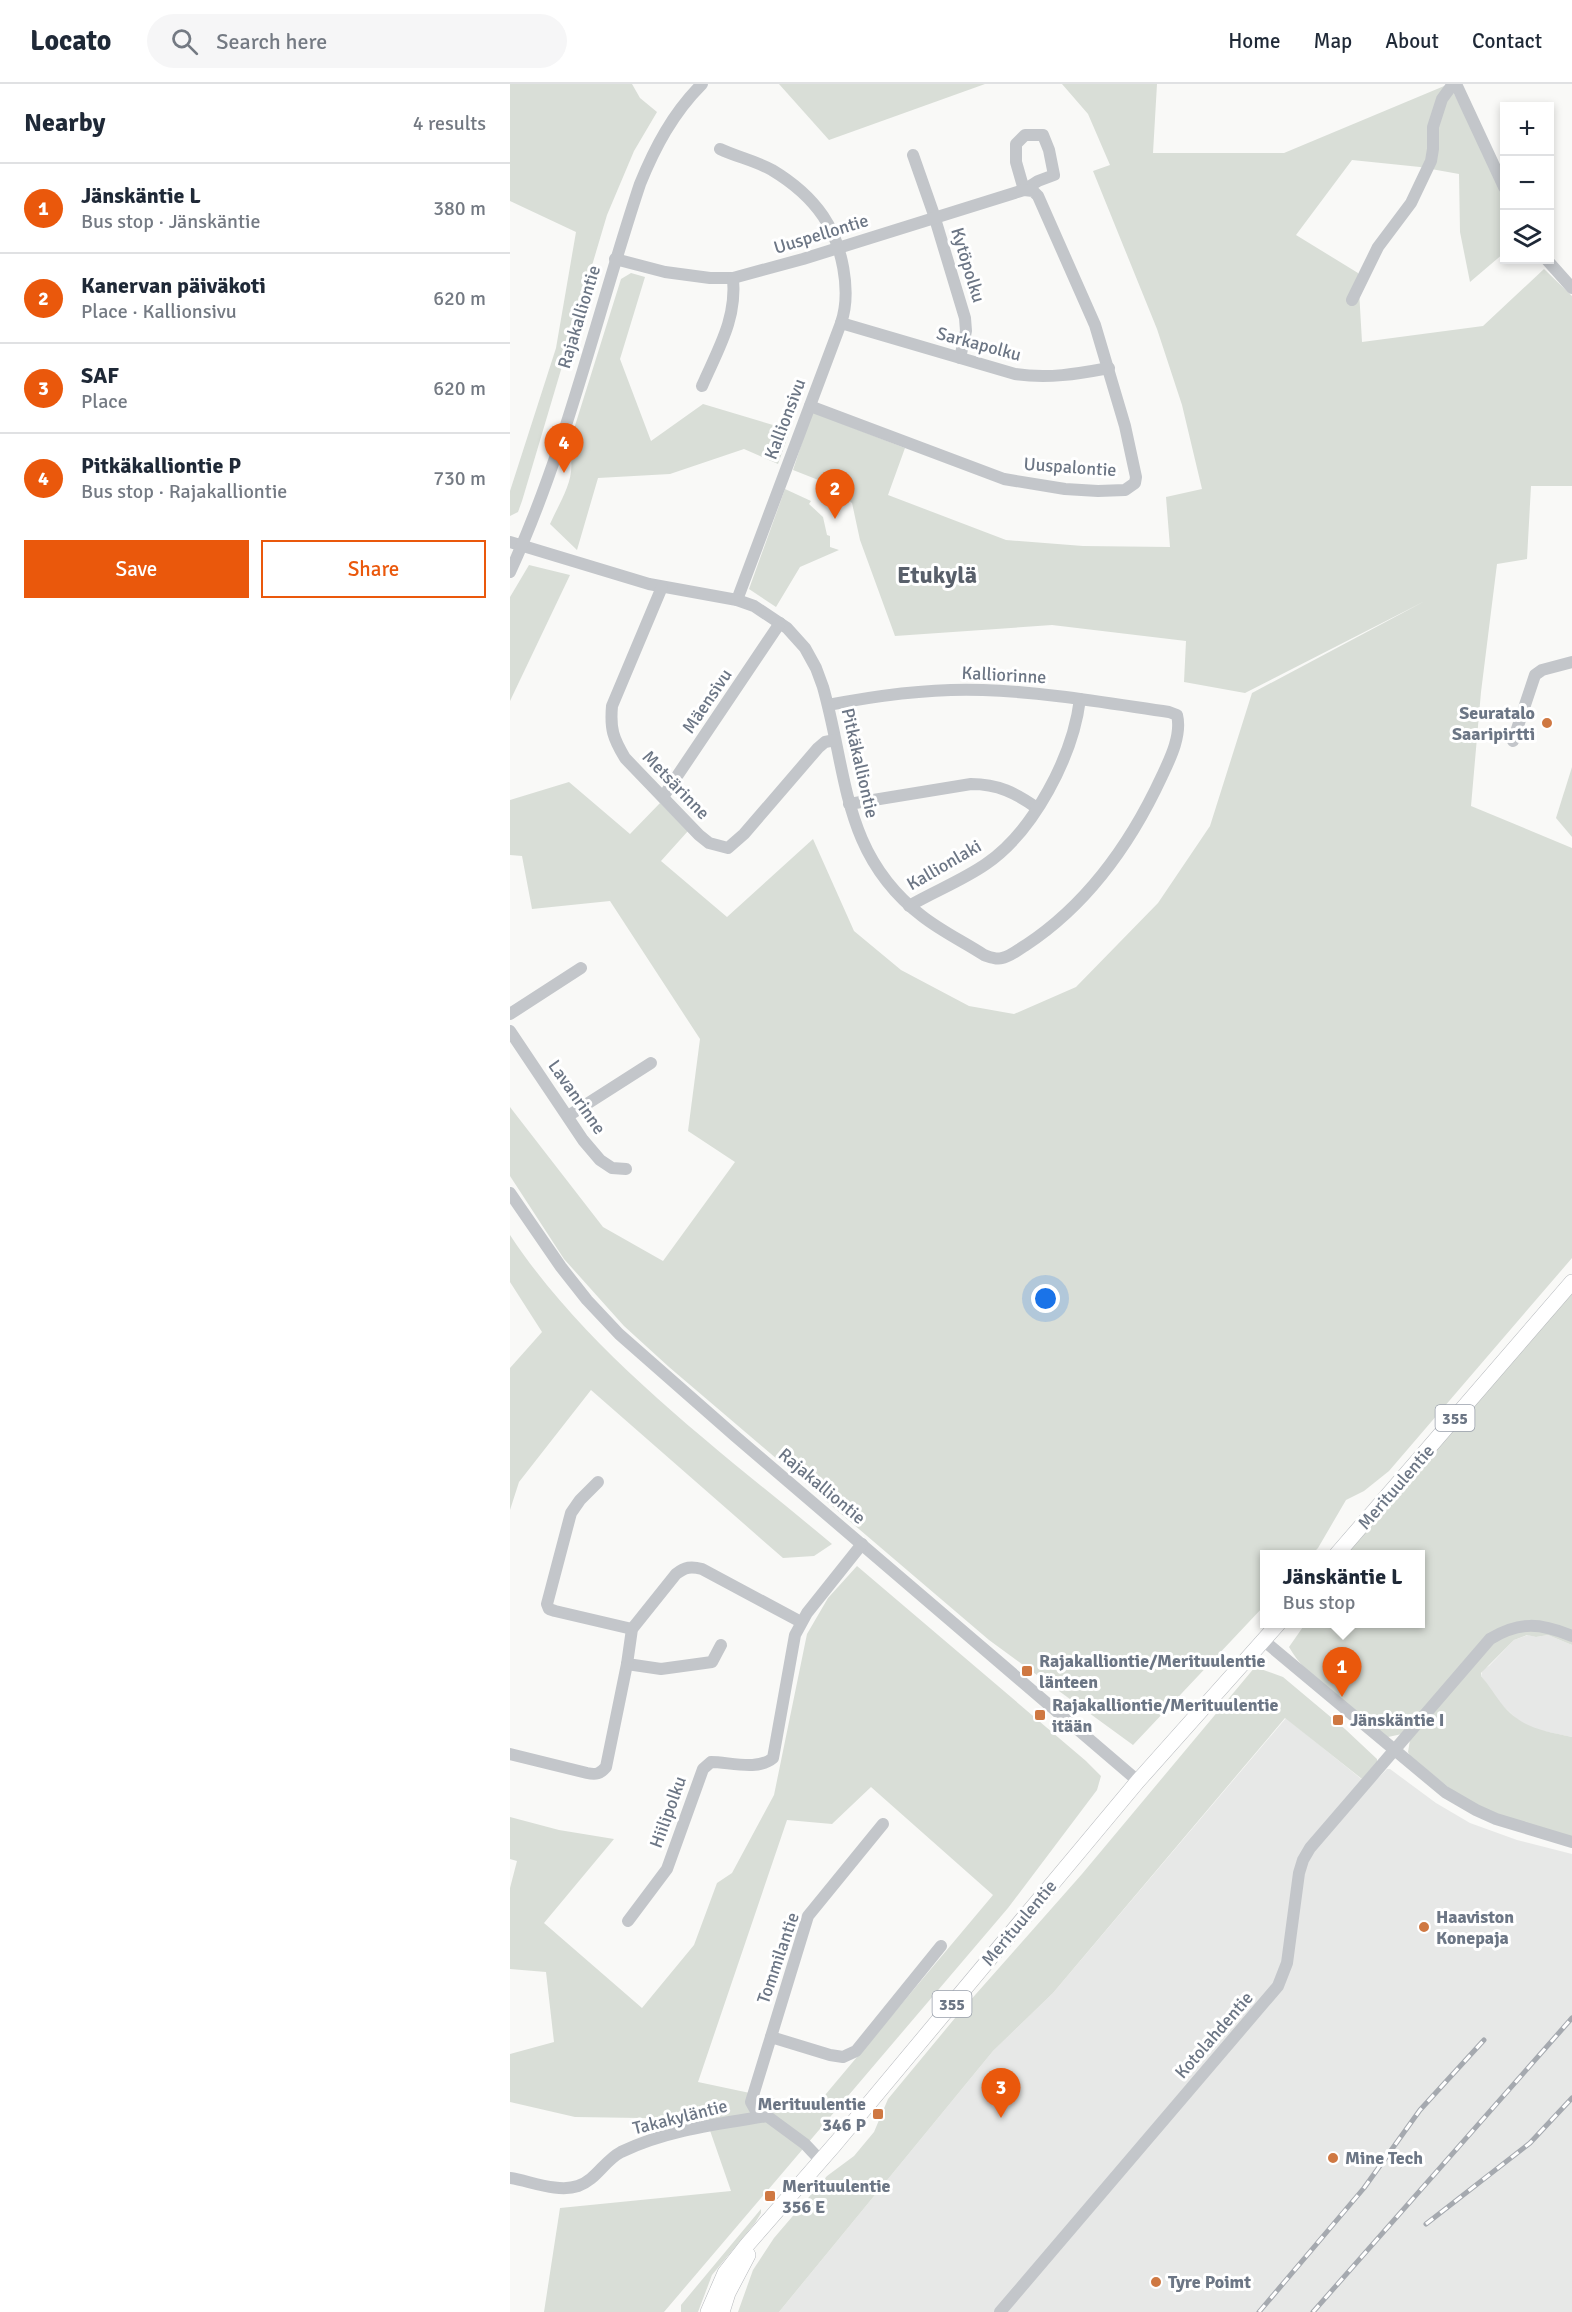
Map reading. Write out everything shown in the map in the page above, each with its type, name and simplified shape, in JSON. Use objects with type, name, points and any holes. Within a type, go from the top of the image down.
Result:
[{"type":"main road","name":"Merituulentie","points":[[1340,1550],[1572,1282]]},
{"type":"main road","name":"Merituulentie","points":[[708,2312],[725,2273],[1138,1781],[1274,1628]]},
{"type":"main road","name":"Merituulentie","points":[[722,2312],[728,2294],[764,2226]]},
{"type":"street","name":"Rajakalliontie","points":[[510,572],[516,544],[560,442],[615,260],[651,155],[668,126],[702,84]]},
{"type":"street","points":[[1352,300],[1378,247],[1411,203],[1431,161],[1432,127],[1442,99],[1455,84],[1500,179]]},
{"type":"street","name":"Uuspalontie","points":[[810,406],[1004,479],[1065,489],[1125,490],[1135,483],[1136,477],[1109,368],[1095,325],[1038,196],[1028,190],[1016,162],[1016,144],[1025,135],[1043,135],[1049,150],[1054,175],[1038,181],[1028,190]]},
{"type":"street","name":"Kallionsivu","points":[[720,149],[770,169],[804,192],[824,218],[837,249],[847,287],[841,323],[737,600]]},
{"type":"street","name":"Kytöpolku","points":[[913,155],[935,217],[965,318],[966,331],[960,358]]},
{"type":"street","name":"Uuspellontie","points":[[615,260],[665,272],[710,278],[733,278],[837,249],[1028,190]]},
{"type":"street","points":[[1551,264],[1572,288]]},
{"type":"street","points":[[702,386],[731,317],[734,297],[733,278]]},
{"type":"street","name":"Sarkapolku","points":[[841,323],[1015,374],[1062,377],[1109,368]]},
{"type":"street","name":"Pitkäkalliontie","points":[[516,544],[662,587],[737,600],[754,606],[780,623],[805,648],[816,668],[828,705],[853,821],[869,857],[909,906],[984,955],[994,958],[1002,958],[1011,954],[1048,929],[1073,908],[1109,867],[1132,834],[1168,763],[1177,734],[1178,715]]},
{"type":"street","name":"Metsärinne","points":[[662,587],[612,706],[610,725],[625,758],[699,835],[709,843],[728,848],[744,834],[818,748],[825,742],[835,740]]},
{"type":"street","name":"Mäensivu","points":[[663,797],[780,623]]},
{"type":"street","points":[[1513,741],[1535,675],[1542,670],[1572,662]]},
{"type":"street","name":"Kalliorinne","points":[[828,705],[891,695],[952,690],[1021,692],[1178,715]]},
{"type":"street","name":"Kallionlaki","points":[[909,906],[988,863],[1026,825],[1063,762],[1074,731],[1080,699]]},
{"type":"street","points":[[849,804],[971,784],[985,784],[1013,792],[1037,808]]},
{"type":"street","points":[[510,1014],[581,968]]},
{"type":"street","name":"Lavanrinne","points":[[510,1031],[583,1140],[600,1160],[612,1168],[626,1169]]},
{"type":"street","points":[[568,1116],[651,1063]]},
{"type":"street","name":"Rajakalliontie","points":[[510,1193],[561,1267],[587,1300],[619,1334],[1138,1781]]},
{"type":"street","points":[[598,1482],[571,1513],[547,1604],[549,1609],[555,1611],[632,1629]]},
{"type":"street","points":[[510,1754],[596,1775],[602,1772],[606,1767],[632,1629],[676,1574],[691,1566],[702,1569],[801,1622],[862,1544]]},
{"type":"street","name":"Hiilipolku","points":[[628,1921],[667,1869],[703,1769],[711,1762],[758,1765],[768,1763],[773,1758],[795,1635],[801,1622]]},
{"type":"street","name":"Kotolahdentie","points":[[1000,2312],[1278,1986],[1287,1963],[1299,1872],[1310,1848],[1490,1639],[1504,1631],[1524,1625],[1555,1629],[1572,1636]]},
{"type":"street","points":[[1263,1640],[1445,1792],[1476,1810],[1520,1827],[1544,1832],[1572,1842]]},
{"type":"street","points":[[627,1664],[661,1669],[712,1662],[721,1645]]},
{"type":"street","name":"Tommilantie","points":[[767,2116],[756,2111],[751,2102],[808,1916],[883,1824]]},
{"type":"street","points":[[771,2037],[830,2055],[843,2057],[856,2051],[940,1946]]},
{"type":"street","points":[[767,2116],[805,2144],[821,2161]]},
{"type":"street","name":"Takakyläntie","points":[[510,2178],[567,2188],[578,2186],[595,2176],[618,2153],[637,2145],[720,2122],[767,2116]]},
{"type":"shaded area","points":[[510,84],[632,84],[640,98],[657,112],[634,151],[607,215],[522,501],[518,512],[510,516],[510,491],[556,348],[576,232],[510,201]]},
{"type":"shaded area","points":[[779,84],[985,84],[829,140]]},
{"type":"shaded area","points":[[1062,84],[1157,84],[1153,153],[1284,153],[1449,84],[1500,184],[1500,256],[1470,282],[1460,232],[1459,174],[1420,167],[1352,160],[1296,235],[1358,273],[1362,342],[1483,326],[1544,269],[1572,296],[1572,486],[1531,486],[1527,559],[1497,564],[1481,692],[1471,806],[1572,848],[1572,1258],[1389,1471],[1364,1491],[1346,1500],[1316,1550],[1260,1550],[1260,1610],[1133,1745],[989,1640],[624,1326],[564,1259],[510,1176],[510,1107],[603,1227],[663,1261],[735,1162],[688,1131],[700,1039],[610,901],[532,909],[522,856],[510,855],[510,800],[569,782],[630,834],[660,803],[688,831],[661,861],[727,917],[813,839],[854,931],[901,970],[969,1006],[1014,1014],[1076,987],[1158,903],[1210,826],[1252,693],[1425,601],[1245,693],[1184,682],[1186,641],[1052,625],[895,636],[860,540],[852,503],[826,483],[793,470],[812,412],[905,448],[888,495],[1006,540],[1083,546],[1170,547],[1166,497],[1202,489],[1182,405],[1157,329],[1093,171],[1110,165],[1088,114]]},
{"type":"shaded area","points":[[631,273],[645,277],[620,359],[651,441],[703,404],[790,430],[778,464],[744,449],[670,474],[598,478],[577,550],[550,524],[570,477],[571,458],[568,448],[621,279]]},
{"type":"shaded area","points":[[785,489],[811,501],[809,504],[823,517],[827,535],[830,536],[830,547],[839,550],[800,567],[776,607],[749,589]]},
{"type":"shaded area","points":[[529,565],[570,575],[510,701],[510,597]]},
{"type":"shaded area","points":[[1572,767],[1572,837],[1556,818]]},
{"type":"shaded area","points":[[510,1235],[542,1279],[618,1362],[703,1438],[832,1544],[814,1556],[783,1558],[591,1390],[519,1482],[510,1510],[510,1368],[542,1332],[510,1282]]},
{"type":"shaded area","points":[[1572,1292],[1572,1645],[1548,1635],[1536,1637],[1527,1635],[1514,1640],[1481,1673],[1481,1676],[1501,1703],[1517,1718],[1533,1727],[1572,1737],[1572,1837],[1500,1815],[1458,1795],[1410,1756],[1408,1752],[1410,1740],[1402,1734],[1388,1737],[1382,1735],[1319,1682],[1297,1659],[1289,1647],[1302,1628],[1425,1628],[1425,1550],[1350,1550]]},
{"type":"shaded area","points":[[857,1566],[1086,1761],[1101,1776],[1097,1790],[1008,1908],[664,2312],[544,2312],[560,2208],[731,2191],[706,2119],[575,2117],[510,2102],[510,2054],[554,2042],[546,1972],[510,1969],[510,1888],[517,1861],[510,1859],[510,1817],[559,1830],[614,1839],[544,1923],[642,2008],[694,1945],[717,1883],[732,1873],[774,1795],[807,1634],[828,1598]],"holes":[[[871,1787],[993,1895],[815,2107],[698,2082],[787,1820],[832,1824]]]},
{"type":"shaded area","points":[[1528,1635],[1536,1637],[1548,1635],[1572,1645],[1572,1737],[1529,1728],[1522,1724],[1500,1703],[1481,1676],[1483,1669],[1489,1666],[1514,1640]]},
{"type":"shaded area","points":[[1255,1667],[1283,1677],[1345,1729],[1377,1759],[1377,1762],[1362,1779],[1285,1718],[1053,1993],[993,2051],[779,2312],[738,2312],[753,2270],[774,2238],[827,2176],[854,2156],[874,2132],[888,2099],[960,2012],[1082,1874]]},
{"type":"shaded area","points":[[1286,1718],[1370,1786],[1387,1769],[1390,1769],[1436,1803],[1470,1823],[1517,1840],[1572,1854],[1572,2312],[779,2312],[993,2051],[1053,1993]]},
{"type":"shaded area","points":[[761,2209],[755,2223],[712,2275],[698,2312],[681,2312],[681,2305]]},
{"type":"railway","points":[[1313,2312],[1572,2018]]},
{"type":"railway","points":[[1259,2312],[1364,2188],[1420,2110],[1484,2040]]},
{"type":"railway","points":[[1426,2224],[1530,2143],[1572,2098]]},
{"type":"place","name":"Pitkäkalliontie P","points":[[564,473]]},
{"type":"place","name":"Kanervan päiväkoti","points":[[835,519]]},
{"type":"place","name":"Seuratalo Saaripirtti","points":[[1547,723]]},
{"type":"place","name":"Rajakalliontie/Merituulentie länteen","points":[[1027,1671]]},
{"type":"place","name":"Jänskäntie L","points":[[1342,1697]]},
{"type":"place","name":"Rajakalliontie/Merituulentie itään","points":[[1040,1715]]},
{"type":"place","name":"Jänskäntie I","points":[[1338,1720]]},
{"type":"place","name":"Haaviston Konepaja","points":[[1424,1927]]},
{"type":"place","name":"Merituulentie 346 P","points":[[878,2114]]},
{"type":"place","name":"SAF","points":[[1001,2118]]},
{"type":"place","name":"Mine Tech","points":[[1333,2158]]},
{"type":"place","name":"Merituulentie 356 E","points":[[770,2196]]},
{"type":"place","name":"Tyre Poimt","points":[[1156,2282]]},
{"type":"district","name":"Etukylä","points":[[937,575]]}]
